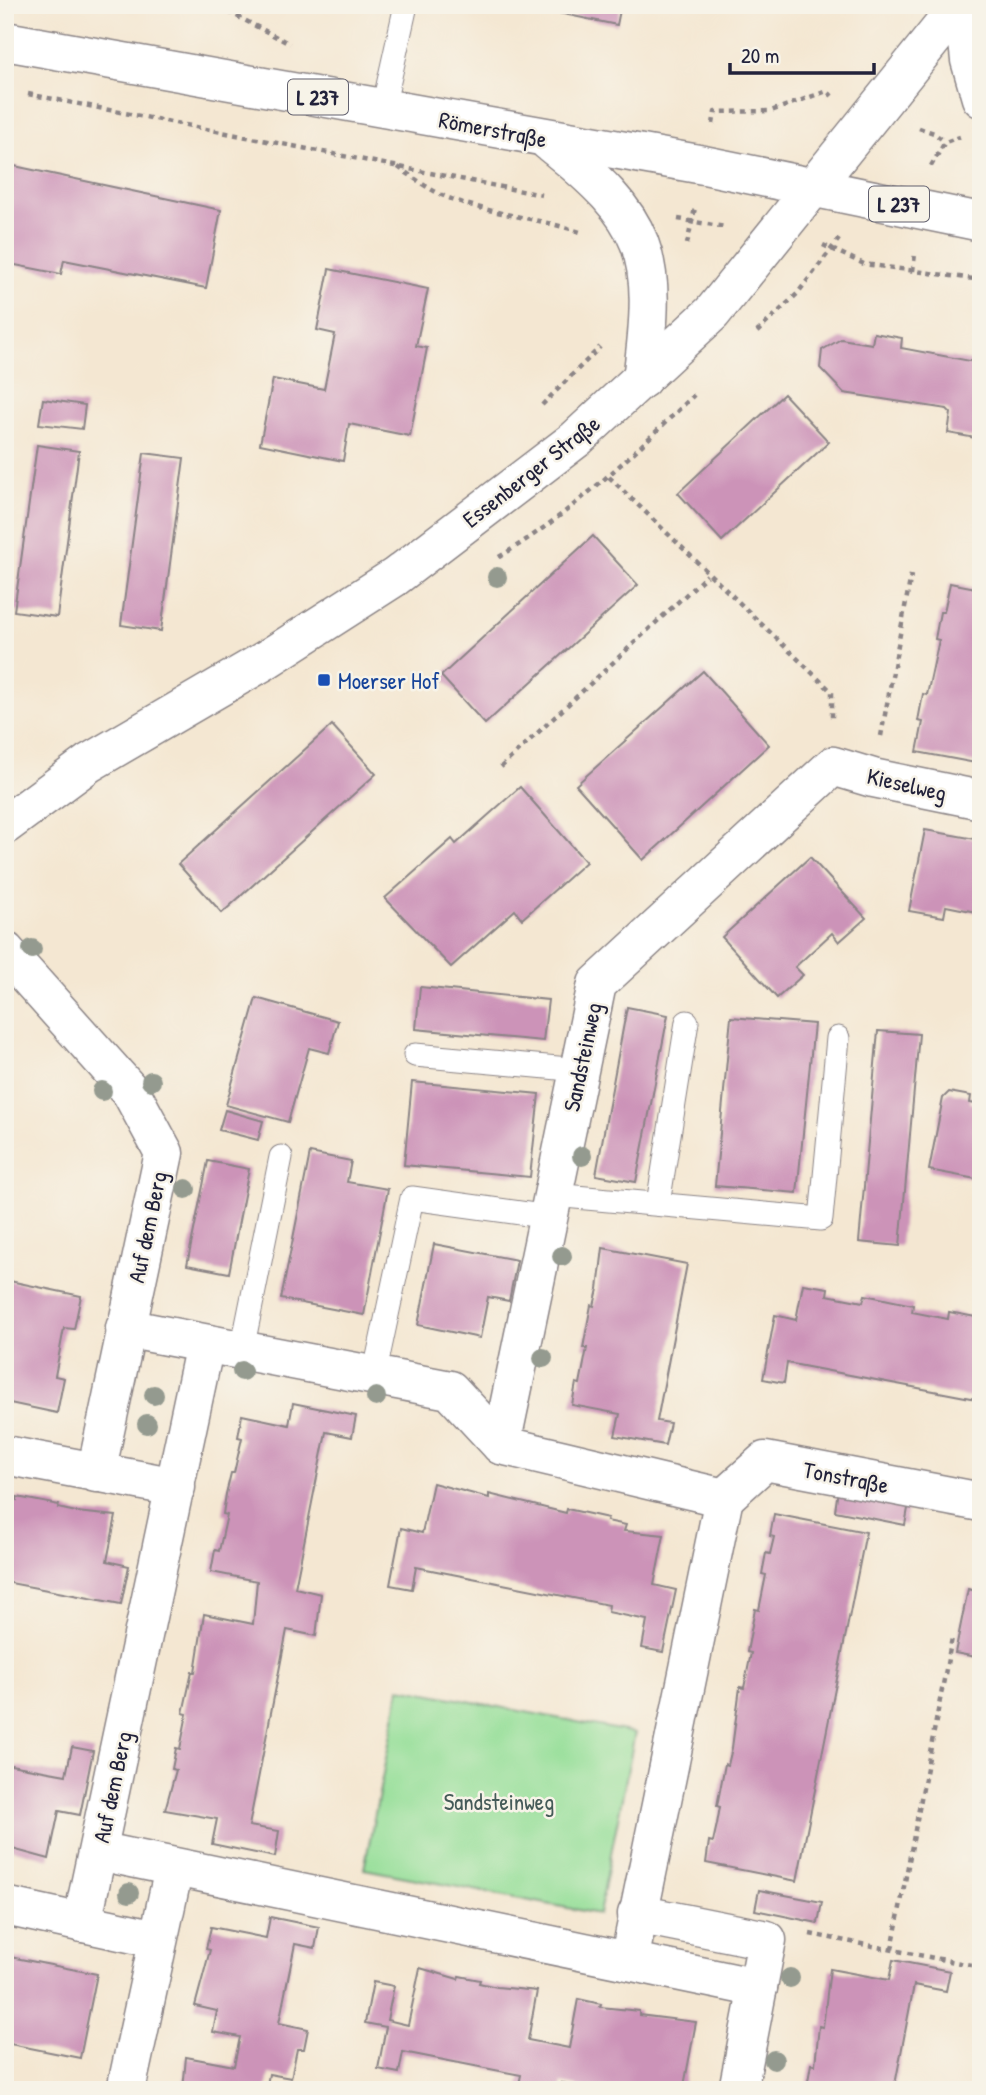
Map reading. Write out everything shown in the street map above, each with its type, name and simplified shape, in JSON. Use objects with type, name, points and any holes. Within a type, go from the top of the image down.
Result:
[{"type":"street","points":[[962,5],[970,60],[981,98]]},
{"type":"street","name":"Essenberger Straße","points":[[5,825],[89,763],[264,660],[395,577],[576,439],[712,313],[962,5]]},
{"type":"street","name":"Römerstraße","points":[[5,41],[816,186],[981,222]]},
{"type":"street","points":[[546,139],[590,174],[613,199],[639,242],[648,263],[651,313],[642,379]]},
{"type":"street","name":"Kieselweg","points":[[833,766],[873,778],[981,800]]},
{"type":"street","name":"Sandsteinweg","points":[[501,1445],[597,984],[833,766]]},
{"type":"street","name":"Auf dem Berg","points":[[5,951],[131,1092],[164,1153],[96,1473]]},
{"type":"street","points":[[125,1328],[450,1390],[501,1445],[724,1499],[629,1961]]},
{"type":"street","name":"Auf dem Berg","points":[[82,1923],[205,1344]]},
{"type":"street","points":[[5,1455],[176,1488]]},
{"type":"street","name":"Tonstraße","points":[[724,1499],[765,1461],[981,1502]]},
{"type":"street","points":[[98,1851],[758,1988]]},
{"type":"street","points":[[126,2090],[174,1868]]},
{"type":"street","points":[[5,1906],[157,1939]]},
{"type":"street","points":[[637,1914],[767,1940],[738,2090]]},
{"type":"lane","points":[[383,108],[406,5]]},
{"type":"lane","points":[[658,1204],[687,1022]]},
{"type":"lane","points":[[374,1377],[412,1198],[551,1206],[658,1204],[821,1219],[838,1038]]},
{"type":"lane","points":[[415,1055],[580,1070]]},
{"type":"lane","points":[[242,1350],[281,1157]]},
{"type":"path","points":[[17,91],[398,167],[442,195],[474,206],[547,221],[585,234]]},
{"type":"path","points":[[831,249],[864,264],[981,280]]},
{"type":"path","points":[[609,477],[707,575],[832,692],[833,766]]},
{"type":"path","points":[[501,767],[707,575]]},
{"type":"path","points":[[873,778],[911,575]]},
{"type":"path","points":[[892,1950],[952,1638]]},
{"type":"path","points":[[767,1940],[787,1929],[981,1967]]},
{"type":"green space","name":"Sandsteinweg","points":[[400,1688],[635,1733],[599,1914],[364,1869]]},
{"type":"building","points":[[520,5],[621,5],[617,25]]},
{"type":"building","points":[[5,164],[221,210],[206,288],[64,260],[61,274],[5,263]]},
{"type":"building","points":[[329,269],[428,289],[416,346],[427,348],[410,436],[349,424],[343,461],[260,444],[273,379],[324,389],[335,334],[317,330]]},
{"type":"building","points":[[874,333],[902,338],[901,348],[981,363],[981,439],[948,433],[951,413],[947,409],[844,393],[820,368],[822,350],[841,339],[872,344]]},
{"type":"building","points":[[784,394],[829,442],[722,541],[678,493]]},
{"type":"building","points":[[43,399],[85,405],[82,429],[39,424]]},
{"type":"building","points":[[37,445],[79,451],[57,617],[14,611]]},
{"type":"building","points":[[144,453],[184,458],[161,631],[121,625]]},
{"type":"building","points":[[593,536],[638,585],[485,724],[441,676]]},
{"type":"building","points":[[950,583],[981,589],[981,764],[917,752],[923,722],[918,721],[923,694],[927,695],[939,640],[935,639],[940,612],[944,612]]},
{"type":"building","points":[[703,671],[769,745],[643,860],[576,785]]},
{"type":"building","points":[[332,725],[376,774],[222,913],[178,864]]},
{"type":"building","points":[[520,787],[586,862],[522,919],[515,910],[451,967],[385,898],[452,839],[456,844]]},
{"type":"building","points":[[925,830],[981,840],[981,913],[946,906],[944,917],[909,911]]},
{"type":"building","points":[[810,857],[866,918],[839,942],[832,933],[795,967],[803,975],[777,998],[722,937]]},
{"type":"building","points":[[420,987],[548,1000],[543,1041],[416,1029]]},
{"type":"building","points":[[256,998],[338,1021],[329,1053],[309,1048],[288,1122],[226,1105]]},
{"type":"building","points":[[627,1007],[668,1015],[636,1182],[596,1175]]},
{"type":"building","points":[[731,1017],[814,1024],[797,1193],[715,1186]]},
{"type":"building","points":[[878,1031],[919,1034],[900,1246],[859,1242]]},
{"type":"building","points":[[412,1082],[539,1094],[530,1177],[404,1165]]},
{"type":"building","points":[[949,1092],[971,1096],[970,1103],[981,1105],[981,1180],[929,1170],[943,1098]]},
{"type":"building","points":[[225,1110],[263,1121],[258,1140],[219,1130]]},
{"type":"building","points":[[310,1153],[351,1161],[347,1182],[388,1189],[364,1315],[281,1299]]},
{"type":"building","points":[[208,1161],[249,1169],[229,1273],[187,1265]]},
{"type":"building","points":[[434,1244],[517,1260],[509,1301],[488,1297],[480,1338],[418,1325]]},
{"type":"building","points":[[603,1248],[687,1264],[657,1421],[670,1423],[665,1445],[615,1436],[620,1414],[572,1405],[576,1383],[580,1384],[587,1348],[583,1348],[591,1305],[594,1306],[598,1289]]},
{"type":"building","points":[[5,1280],[81,1296],[74,1329],[64,1328],[55,1376],[64,1378],[57,1413],[5,1402]]},
{"type":"building","points":[[803,1284],[828,1288],[827,1295],[863,1302],[865,1295],[913,1305],[912,1312],[948,1319],[949,1312],[981,1318],[981,1400],[787,1363],[784,1383],[763,1379],[775,1315],[796,1320]]},
{"type":"building","points":[[293,1403],[356,1416],[352,1437],[326,1432],[295,1588],[321,1594],[316,1636],[287,1630],[249,1826],[279,1831],[275,1857],[212,1844],[217,1819],[165,1810],[176,1770],[172,1769],[176,1748],[180,1749],[187,1714],[183,1713],[192,1672],[195,1672],[204,1614],[253,1624],[257,1581],[211,1572],[227,1515],[223,1514],[226,1494],[242,1438],[238,1437],[242,1415],[289,1425]]},
{"type":"building","points":[[433,1483],[489,1498],[489,1494],[566,1513],[567,1509],[608,1518],[607,1521],[626,1525],[624,1531],[664,1535],[654,1585],[676,1590],[663,1652],[642,1648],[647,1620],[608,1612],[609,1605],[416,1567],[412,1589],[390,1585],[401,1528],[422,1533]]},
{"type":"building","points":[[838,1490],[909,1503],[905,1525],[835,1511]]},
{"type":"building","points":[[17,1497],[59,1505],[58,1508],[76,1512],[116,1516],[107,1561],[129,1566],[121,1604],[5,1582],[5,1498],[17,1500]]},
{"type":"building","points":[[774,1514],[866,1532],[797,1881],[706,1863],[709,1841],[713,1842],[717,1824],[720,1807],[717,1806],[725,1764],[728,1765],[732,1748],[740,1687],[744,1688],[751,1653],[747,1652],[755,1609],[759,1610],[766,1575],[762,1574],[766,1553],[770,1554],[774,1537],[770,1536]]},
{"type":"building","points":[[968,1589],[981,1592],[981,1635],[976,1657],[955,1653]]},
{"type":"building","points":[[72,1747],[93,1751],[80,1815],[59,1811],[49,1859],[5,1847],[5,1764],[66,1775]]},
{"type":"building","points":[[759,1890],[822,1902],[818,1923],[755,1910]]},
{"type":"building","points":[[270,1917],[319,1927],[315,1948],[295,1944],[279,2023],[308,2029],[304,2049],[297,2049],[291,2078],[269,2074],[266,2090],[183,2090],[186,2057],[234,2066],[240,2037],[213,2032],[217,2011],[195,2006],[210,1950],[206,1949],[211,1927],[266,1938]]},
{"type":"building","points":[[5,1956],[97,1974],[80,2058],[5,2043]]},
{"type":"building","points":[[893,1960],[950,1971],[946,1991],[914,1985],[894,2090],[824,2090],[807,2087],[811,2064],[815,2065],[819,2026],[823,2027],[830,1969],[889,1980]]},
{"type":"building","points":[[420,1968],[458,1979],[459,1976],[480,1980],[479,1983],[497,1987],[537,1991],[528,2040],[569,2048],[578,1999],[601,2004],[600,2007],[639,2011],[639,2015],[696,2022],[684,2086],[696,2090],[596,2090],[562,2083],[560,2090],[521,2090],[518,2089],[521,2075],[403,2052],[399,2073],[378,2069],[386,2027],[365,2023],[373,1982],[394,1986],[387,2020],[408,2025]]},
{"type":"place","name":"Moerser Hof","points":[[324,680]]}]
